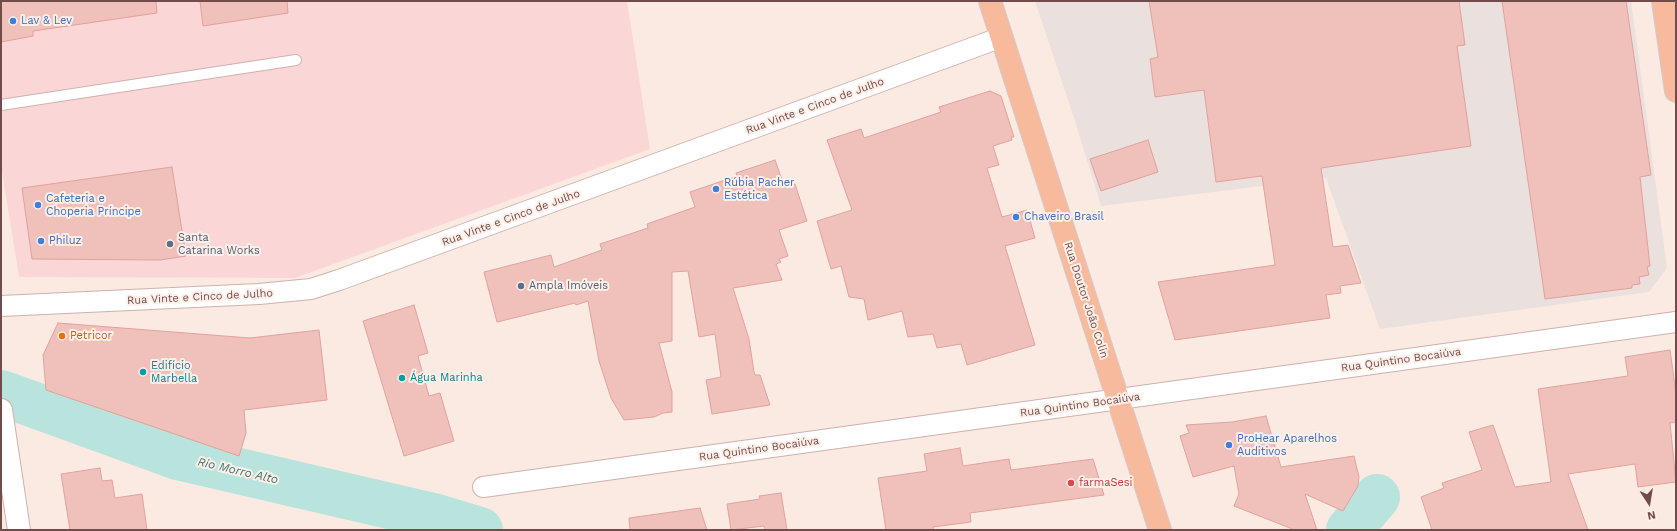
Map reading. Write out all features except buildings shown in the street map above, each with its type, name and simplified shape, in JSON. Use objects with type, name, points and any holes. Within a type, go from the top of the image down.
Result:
[{"type":"main road","name":"Rua Doutor João Colin","points":[[990,1],[1160,530]]},
{"type":"main road","points":[[1663,1],[1676,91]]},
{"type":"main road","points":[[3,434],[19,530]]},
{"type":"street","name":"Rua Vinte e Cinco de Julho","points":[[1,306],[259,294],[311,289],[1002,37]]},
{"type":"street","name":"Rua Quintino Bocaiúva","points":[[483,487],[1676,322]]},
{"type":"lane","points":[[1,105],[296,60]]},
{"type":"shaded area","points":[[1,1],[627,1],[650,149],[295,278],[19,277],[1,165]]},
{"type":"shaded area","points":[[1035,1],[1631,1],[1667,268],[1649,292],[1380,329],[1326,178],[1101,206],[1075,121]]},
{"type":"waterway","name":"Rio Morro Alto","points":[[1,393],[178,457],[437,517],[480,530]]},
{"type":"waterway","name":"Rio Morro Alto","points":[[1349,530],[1377,497]]},
{"type":"place","name":"Lav & Lev","points":[[13,21]]},
{"type":"place","name":"Rúbia Pacher Estética","points":[[716,189]]},
{"type":"place","name":"Cafeteria e Choperia Príncipe","points":[[38,205]]},
{"type":"place","name":"Chaveiro Brasil","points":[[1016,217]]},
{"type":"place","name":"Philuz","points":[[41,241]]},
{"type":"place","name":"Santa Catarina Works","points":[[170,244]]},
{"type":"place","name":"Ampla Imóveis","points":[[521,286]]},
{"type":"place","name":"Petricor","points":[[62,336]]},
{"type":"place","name":"Edifício Marbella","points":[[143,372]]},
{"type":"place","name":"Água Marinha","points":[[402,378]]},
{"type":"place","name":"ProHear Aparelhos Auditivos","points":[[1229,445]]},
{"type":"place","name":"farmaSesi","points":[[1071,483]]}]
